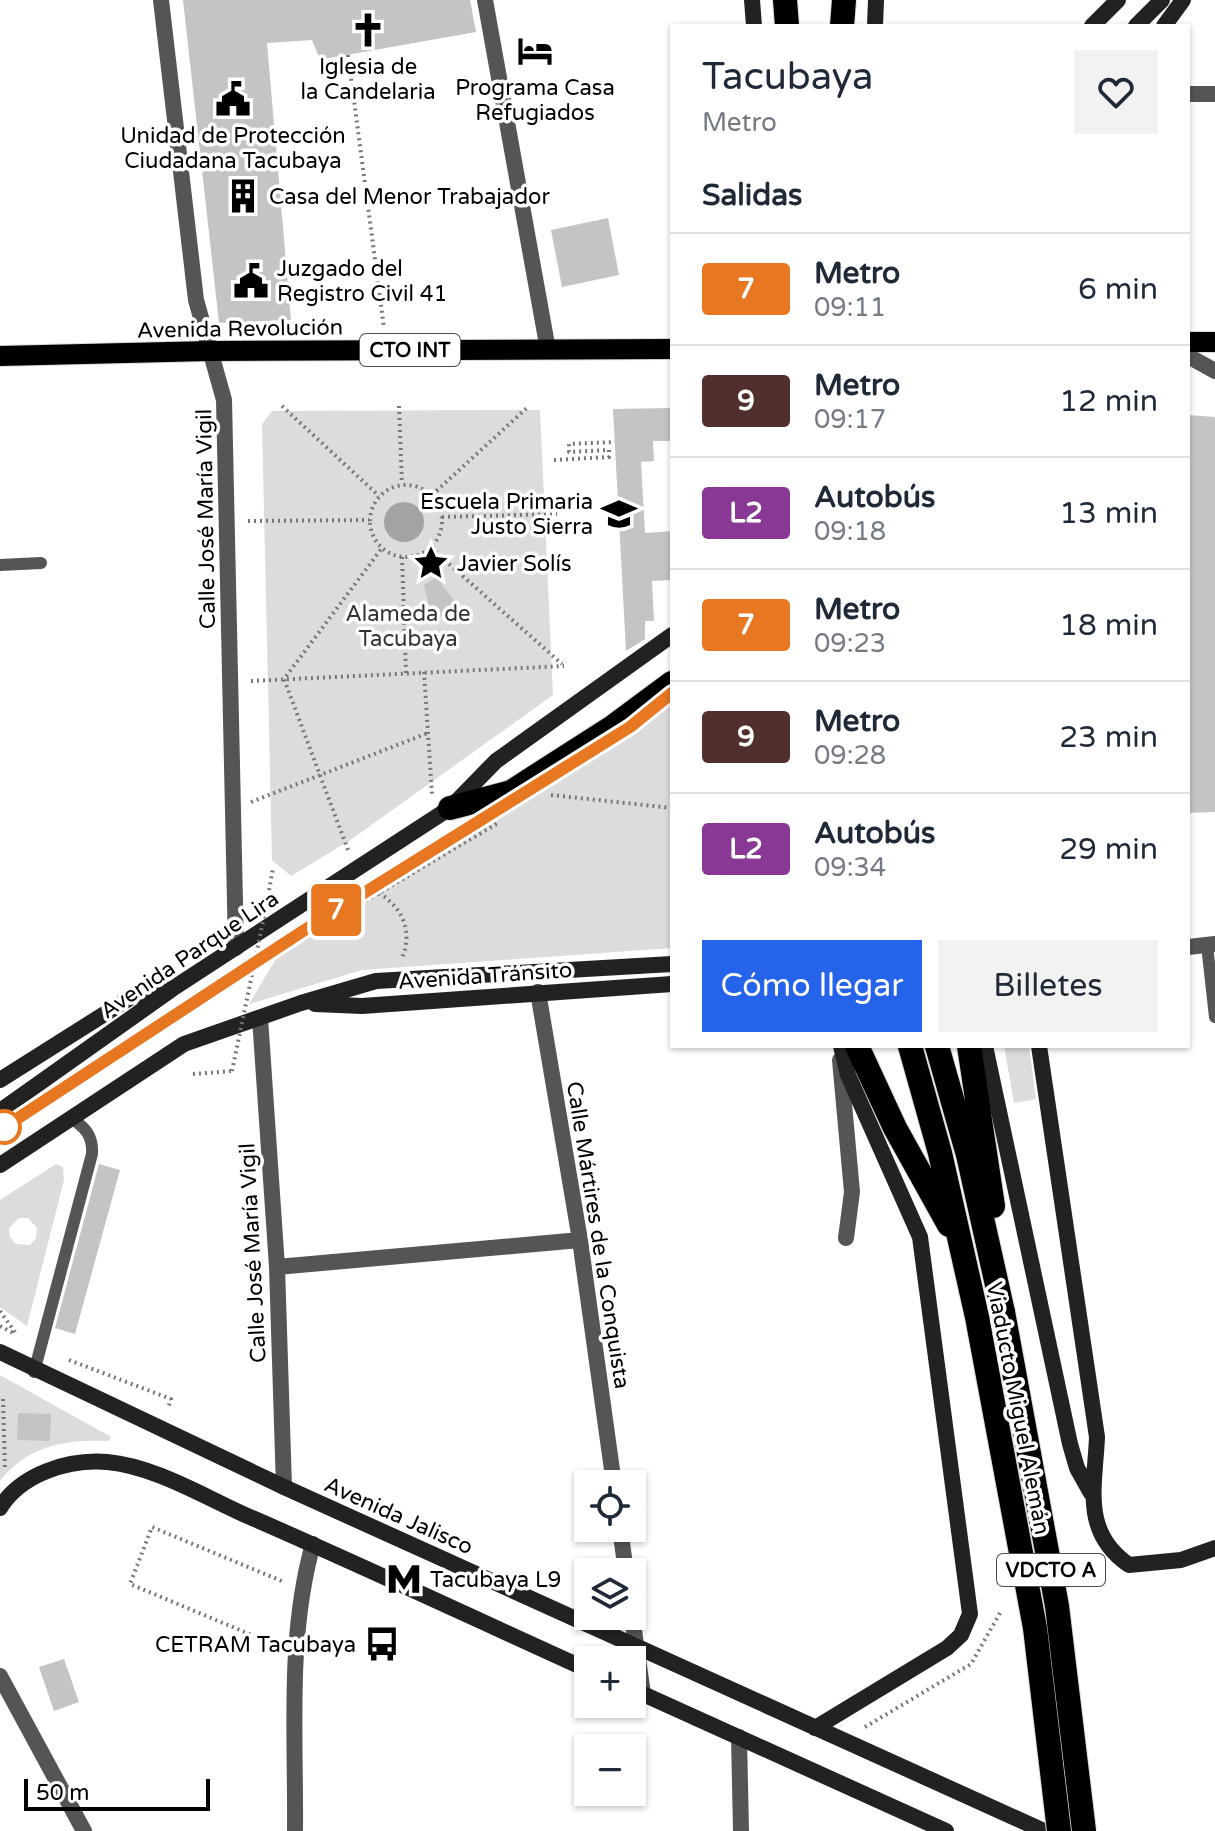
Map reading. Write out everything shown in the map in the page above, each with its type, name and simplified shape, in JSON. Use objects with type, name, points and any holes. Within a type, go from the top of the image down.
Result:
[{"type":"highway","points":[[785,0],[787,24]]},
{"type":"highway","points":[[842,24],[844,0]]},
{"type":"highway","points":[[450,808],[511,792],[614,726],[670,684]]},
{"type":"highway","points":[[858,1048],[895,1128],[959,1242]]},
{"type":"highway","name":"Viaducto Miguel Alemán","points":[[910,1048],[977,1317],[1035,1628],[1059,1831]]},
{"type":"highway","name":"Viaducto Miguel Alemán","points":[[938,1048],[996,1272],[1057,1606],[1084,1831]]},
{"type":"highway","points":[[969,1048],[988,1158],[996,1272]]},
{"type":"main road","points":[[752,0],[754,24]]},
{"type":"main road","points":[[875,24],[876,0]]},
{"type":"main road","points":[[1094,24],[1118,0]]},
{"type":"main road","points":[[1138,24],[1162,0]]},
{"type":"main road","points":[[1165,24],[1183,0]]},
{"type":"main road","points":[[1190,342],[1215,342]]},
{"type":"main road","name":"Avenida Revolución","points":[[0,356],[210,351],[670,349]]},
{"type":"main road","name":"Avenida Parque Lira","points":[[0,1111],[175,987],[450,808],[496,761],[670,636]]},
{"type":"main road","points":[[0,1165],[184,1044],[301,1003],[376,981],[670,964]]},
{"type":"main road","name":"Avenida Tránsito","points":[[301,1003],[362,1006],[670,984]]},
{"type":"main road","points":[[0,1080],[133,996],[175,987]]},
{"type":"main road","points":[[815,1728],[947,1648],[961,1635],[970,1614],[920,1237],[848,1075],[841,1048]]},
{"type":"main road","name":"Viaducto Miguel Alemán","points":[[985,1048],[1070,1444],[1077,1468],[1091,1493]]},
{"type":"main road","name":"Viaducto Miguel Alemán","points":[[1039,1048],[1097,1437],[1091,1493],[1096,1526],[1109,1549],[1129,1565],[1181,1560],[1212,1546]]},
{"type":"main road","name":"Avenida Jalisco","points":[[0,1352],[34,1372],[634,1646]]},
{"type":"main road","points":[[0,1508],[15,1489],[32,1477],[65,1466],[105,1462],[171,1482],[574,1664]]},
{"type":"main road","name":"Avenida Jalisco","points":[[646,1652],[1044,1831]]},
{"type":"main road","points":[[646,1696],[946,1831]]},
{"type":"street","name":"Calle José María Vigil","points":[[161,0],[196,300],[224,400],[236,948]]},
{"type":"street","points":[[485,0],[548,350]]},
{"type":"street","points":[[1190,94],[1215,94]]},
{"type":"street","points":[[1190,357],[1215,371]]},
{"type":"street","points":[[1190,947],[1211,945]]},
{"type":"street","name":"Calle Mártires de la Conquista","points":[[538,992],[580,1240],[612,1470]]},
{"type":"street","name":"Calle José María Vigil","points":[[260,1018],[277,1267],[284,1487]]},
{"type":"street","points":[[840,1048],[852,1192],[846,1238]]},
{"type":"street","points":[[277,1267],[580,1240]]},
{"type":"street","points":[[295,1831],[296,1654],[301,1589],[313,1544]]},
{"type":"street","points":[[0,1676],[84,1831]]},
{"type":"street","points":[[739,1737],[741,1831]]},
{"type":"lane","points":[[0,565],[41,563]]},
{"type":"lane","points":[[1211,945],[1215,1017]]},
{"type":"lane","points":[[34,1372],[92,1154],[92,1140],[85,1127],[71,1118]]},
{"type":"path","points":[[348,55],[386,350]]},
{"type":"path","points":[[282,406],[379,496]]},
{"type":"path","points":[[399,406],[402,484]]},
{"type":"path","points":[[432,495],[529,406]]},
{"type":"path","points":[[554,460],[609,457],[609,450],[569,452],[569,444],[615,442]]},
{"type":"path","points":[[402,484],[413,485],[432,495],[442,517],[441,529],[430,548],[411,557],[402,557],[382,548],[370,531],[369,520],[379,496],[402,484]]},
{"type":"path","points":[[442,517],[557,514]]},
{"type":"path","points":[[227,521],[369,520]]},
{"type":"path","points":[[284,679],[382,548]]},
{"type":"path","points":[[230,681],[564,666],[430,548]]},
{"type":"path","points":[[402,557],[406,673]]},
{"type":"path","points":[[424,672],[431,784]]},
{"type":"path","points":[[284,679],[356,871]]},
{"type":"path","points":[[233,808],[428,733]]},
{"type":"path","points":[[547,794],[670,808]]},
{"type":"path","points":[[345,913],[510,815]]},
{"type":"path","points":[[193,1074],[232,1071],[273,871]]},
{"type":"path","points":[[376,981],[396,970],[405,952],[408,932],[401,913],[379,893]]},
{"type":"path","points":[[0,1311],[17,1335],[0,1326]]},
{"type":"path","points":[[66,1359],[171,1399],[160,1430]]},
{"type":"path","points":[[3,1399],[5,1471]]},
{"type":"path","points":[[296,1654],[130,1584],[152,1527],[301,1589]]},
{"type":"green space","name":"Alameda de Tacubaya","points":[[540,410],[553,695],[349,841],[291,876],[272,860],[262,424],[272,411]]},
{"type":"green space","points":[[670,701],[670,948],[362,970],[249,1004],[277,957],[308,918]]},
{"type":"green space","points":[[1004,1048],[1029,1048],[1036,1099],[1014,1103]]},
{"type":"green space","points":[[56,1164],[63,1167],[64,1180],[27,1326],[0,1307],[0,1200]],"holes":[[[19,1218],[28,1218],[37,1228],[36,1238],[30,1245],[16,1244],[10,1237],[9,1228]]]},
{"type":"green space","points":[[0,1375],[111,1437],[109,1441],[63,1443],[35,1452],[0,1481]]},
{"type":"shaded area","points":[[404,502],[418,508],[424,522],[418,536],[404,542],[390,536],[384,522],[390,508]]},
{"type":"building","points":[[183,0],[470,0],[476,32],[324,59],[318,55],[312,40],[267,43],[291,320],[219,323]]},
{"type":"building","points":[[608,218],[619,275],[562,287],[551,230]]},
{"type":"building","points":[[670,408],[670,441],[653,441],[654,461],[641,462],[645,533],[670,531],[670,580],[652,581],[654,621],[645,621],[645,639],[626,651],[613,409]]},
{"type":"building","points":[[1190,415],[1215,417],[1215,812],[1190,813]]},
{"type":"building","points":[[436,577],[457,604],[433,622],[424,585]]},
{"type":"building","points":[[99,1164],[120,1170],[75,1334],[55,1328]]},
{"type":"building","points":[[18,1413],[51,1414],[50,1441],[17,1440]]},
{"type":"building","points":[[64,1659],[79,1702],[54,1711],[39,1667]]},
{"type":"metro line","name":"7","points":[[0,1130],[303,931],[630,727],[670,695]]},
{"type":"place","name":"Iglesia de la Candelaria","points":[[368,30]]},
{"type":"place","name":"Programa Casa Refugiados","points":[[535,51]]},
{"type":"place","name":"Unidad de Protección Ciudadana Tacubaya","points":[[233,99]]},
{"type":"place","name":"Casa del Menor Trabajador","points":[[243,196]]},
{"type":"place","name":"Juzgado del Registro Civil 41","points":[[251,281]]},
{"type":"place","name":"Escuela Primaria Justo Sierra","points":[[619,514]]},
{"type":"place","name":"Javier Solís","points":[[431,563]]},
{"type":"place","name":"Tacubaya L9","points":[[404,1579]]},
{"type":"place","name":"CETRAM Tacubaya","points":[[382,1644]]}]
